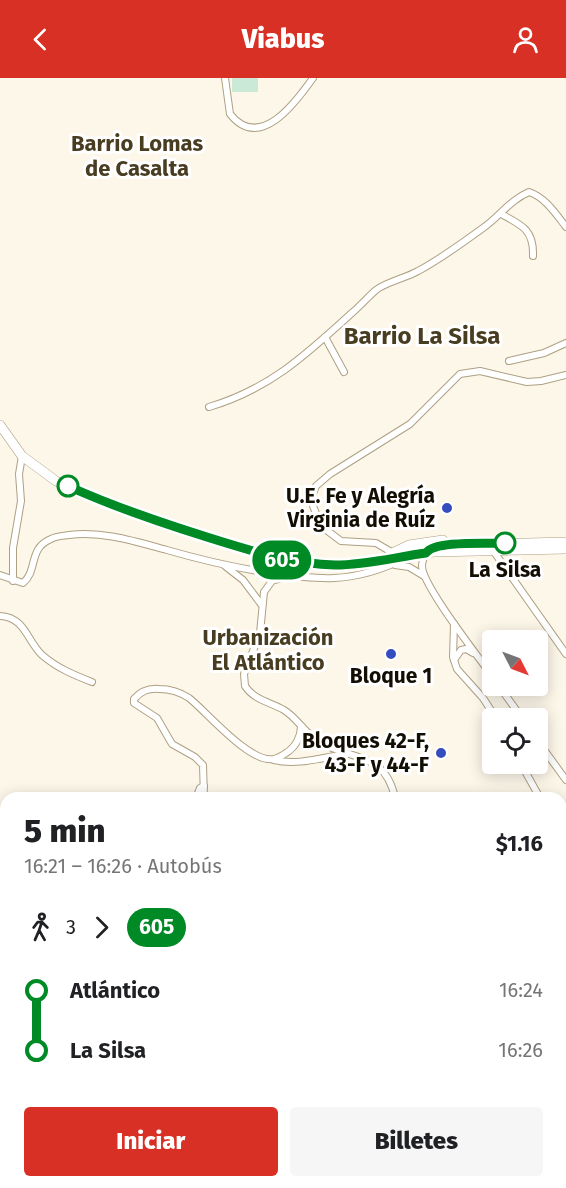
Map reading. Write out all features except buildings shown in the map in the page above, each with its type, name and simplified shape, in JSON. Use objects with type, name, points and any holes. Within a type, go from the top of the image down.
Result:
[{"type":"main road","points":[[0,425],[22,456],[56,481],[159,523],[276,559],[308,563],[356,564],[426,553],[566,543]]},
{"type":"main road","points":[[411,555],[436,540]]},
{"type":"main road","points":[[378,561],[409,545],[436,540],[468,540],[492,547],[566,549]]},
{"type":"main road","points":[[426,553],[428,549],[440,546],[477,544]]},
{"type":"street","points":[[225,78],[230,114],[244,126],[258,128],[273,122],[294,102],[313,78]]},
{"type":"street","points":[[209,407],[240,397],[265,384],[325,337],[377,289],[403,279],[435,261],[501,214],[519,196],[529,192],[539,196],[566,227]]},
{"type":"street","points":[[501,214],[527,231],[532,244],[533,256]]},
{"type":"street","points":[[325,337],[344,372]]},
{"type":"street","points":[[509,361],[544,353],[566,343]]},
{"type":"street","points":[[393,553],[376,543],[341,541],[325,529],[312,503],[316,486],[330,474],[410,424],[460,374],[480,371],[527,382],[566,375]]},
{"type":"street","points":[[13,581],[13,548],[21,501],[19,474],[22,456]]},
{"type":"street","points":[[0,575],[20,583],[27,580],[35,555],[43,543],[52,538],[82,533],[122,537],[222,564],[331,579],[368,573],[411,555]]},
{"type":"street","points":[[492,547],[566,654]]},
{"type":"street","points":[[426,553],[422,564],[424,576],[482,661]]},
{"type":"street","points":[[222,564],[243,580],[263,606]]},
{"type":"street","points":[[391,565],[409,567],[424,576]]},
{"type":"street","points":[[301,576],[281,578],[268,584],[264,591],[259,639],[244,674],[245,686],[254,696],[287,712],[322,743],[372,762],[383,772],[393,792]]},
{"type":"street","points":[[0,616],[10,617],[19,623],[38,650],[50,661],[64,671],[92,682]]},
{"type":"street","points":[[454,623],[453,661],[490,708]]},
{"type":"street","points":[[453,661],[458,652],[463,649],[470,650],[479,657]]},
{"type":"street","points":[[204,792],[204,770],[199,760],[172,744],[157,718],[134,703],[133,700],[142,691],[160,689],[180,693],[247,749],[261,756],[285,762],[354,754]]},
{"type":"street","points":[[273,759],[287,753],[296,744],[301,726]]},
{"type":"street","points":[[548,753],[563,770],[566,780]]},
{"type":"street","points":[[527,774],[537,792]]},
{"type":"street","points":[[199,792],[204,786]]},
{"type":"green space","points":[[232,78],[258,78],[258,92],[232,92]]},
{"type":"bus line","name":"605","points":[[68,486],[159,523],[276,559],[336,565],[426,553],[428,549],[440,546],[505,543]]},
{"type":"place","name":"U.E. Fe y Alegría Virginia de Ruíz","points":[[447,508]]},
{"type":"place","name":"La Silsa","points":[[505,543]]},
{"type":"place","name":"Bloque 1","points":[[391,654]]},
{"type":"place","name":"Bloques 42-F, 43-F y 44-F","points":[[441,753]]},
{"type":"district","name":"Barrio Lomas de Casalta","points":[[137,156]]},
{"type":"district","name":"Barrio La Silsa","points":[[422,336]]},
{"type":"district","name":"Urbanización El Atlántico","points":[[268,650]]}]
